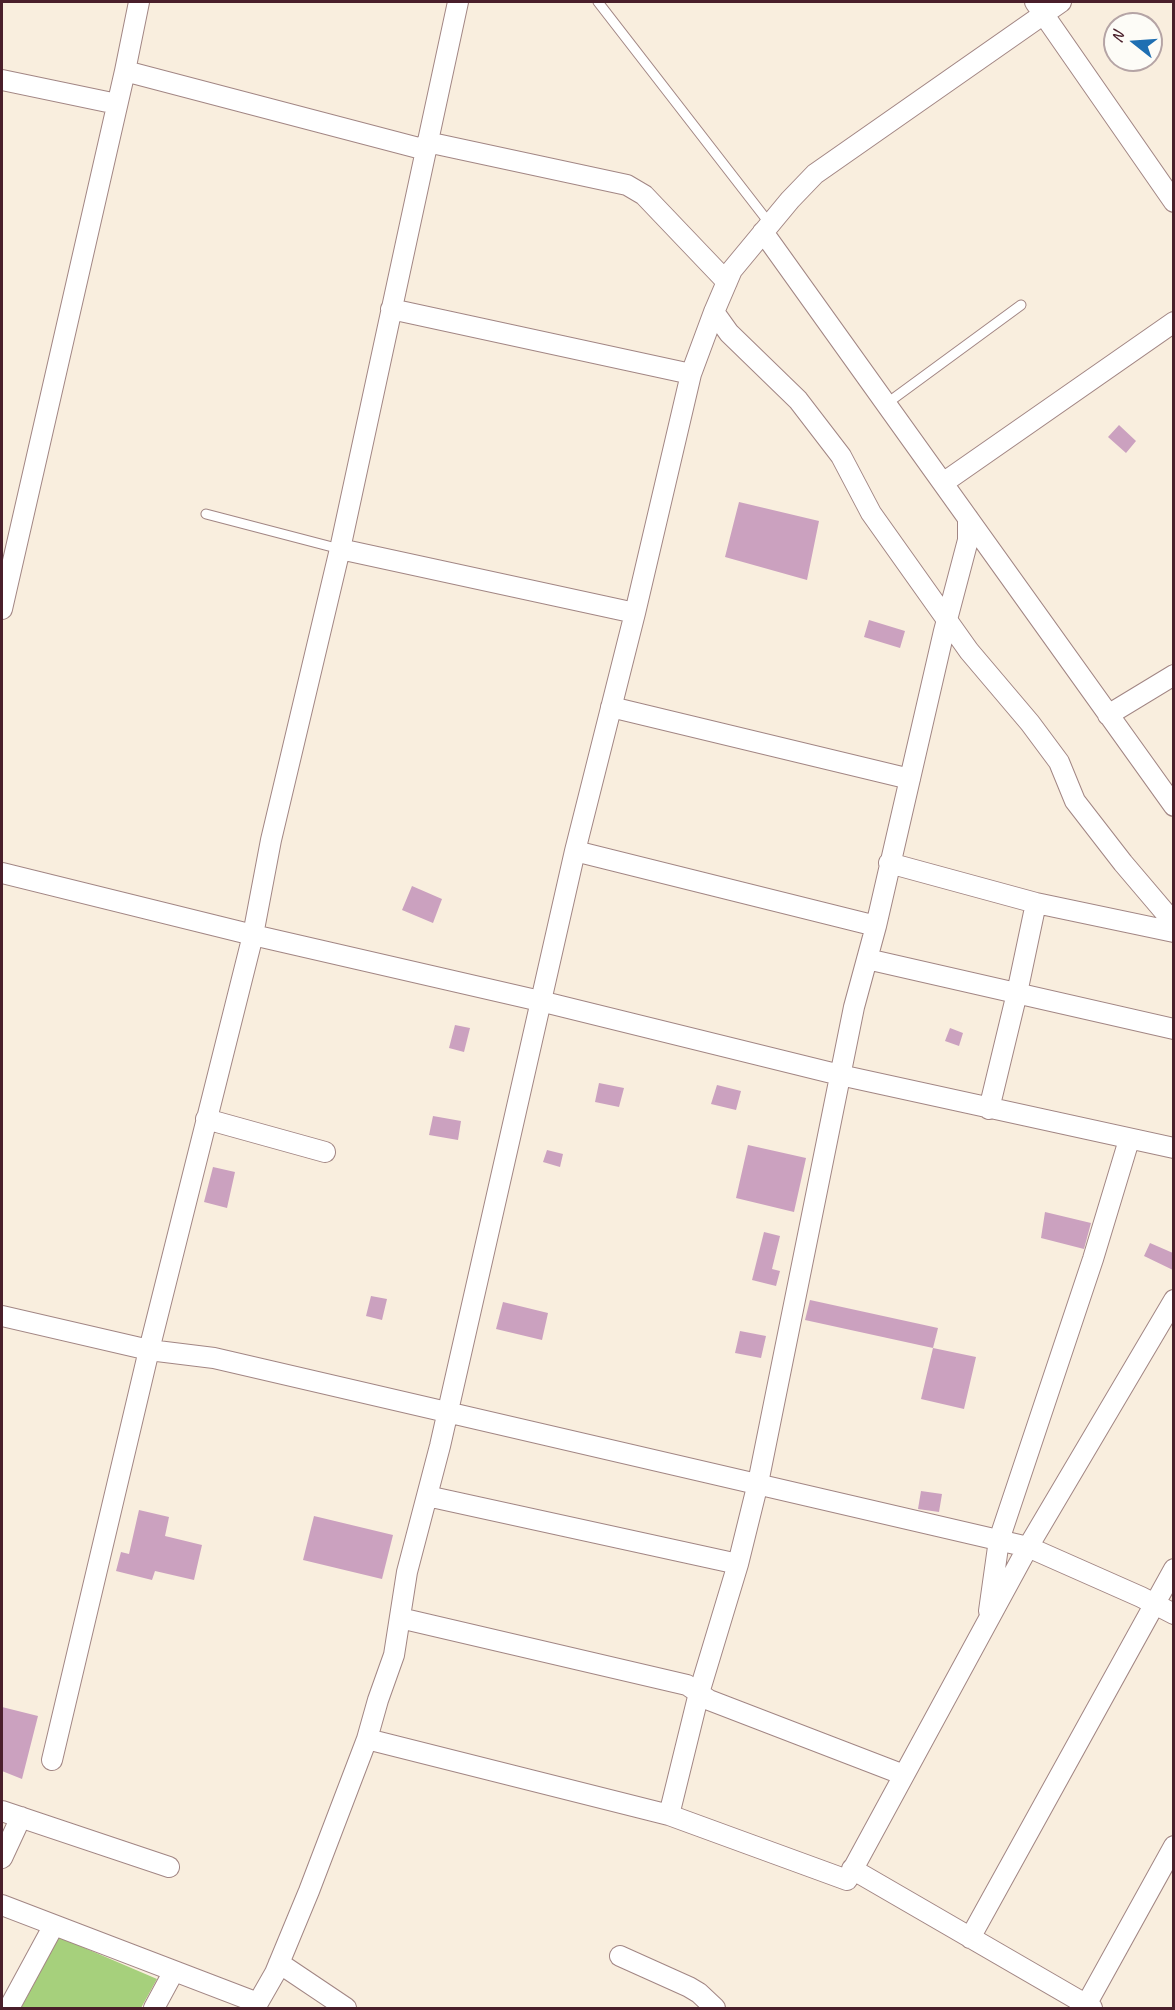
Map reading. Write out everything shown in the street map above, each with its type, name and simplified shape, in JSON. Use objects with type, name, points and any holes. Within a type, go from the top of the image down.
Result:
[{"type":"street","points":[[2,609],[139,2]]},
{"type":"street","points":[[52,1760],[149,1350],[253,935],[271,840],[340,549],[458,2]]},
{"type":"street","points":[[2,1905],[174,1971],[257,2006],[279,1964],[309,1891],[367,1739],[394,1655],[407,1572],[447,1411],[575,851],[635,613],[691,374],[714,312],[732,270],[815,174],[1040,8],[1062,2]]},
{"type":"street","points":[[1040,8],[1173,202]]},
{"type":"street","points":[[125,71],[426,146],[627,185],[644,195],[727,282]]},
{"type":"street","points":[[2,80],[117,104]]},
{"type":"street","points":[[767,228],[886,404],[1173,806]]},
{"type":"street","points":[[391,309],[691,374]]},
{"type":"street","points":[[714,312],[729,333],[798,400],[841,456],[871,513],[969,651],[1030,723],[1059,762],[1075,801],[1173,923]]},
{"type":"street","points":[[943,483],[1173,322]]},
{"type":"street","points":[[669,1815],[699,1693],[738,1564],[758,1483],[854,1007],[876,926],[947,619],[968,540],[968,518]]},
{"type":"street","points":[[340,549],[635,613]]},
{"type":"street","points":[[1108,715],[1173,675]]},
{"type":"street","points":[[611,707],[910,778]]},
{"type":"street","points":[[575,851],[876,926]]},
{"type":"street","points":[[889,863],[1036,903],[1173,932]]},
{"type":"street","points":[[2,873],[840,1075],[1173,1148]]},
{"type":"street","points":[[989,1109],[1036,903]]},
{"type":"street","points":[[867,959],[1173,1029]]},
{"type":"street","points":[[206,1119],[325,1152]]},
{"type":"street","points":[[988,1620],[999,1540],[1093,1259],[1129,1140]]},
{"type":"street","points":[[367,1739],[669,1815],[846,1880],[1028,1547],[1173,1300]]},
{"type":"street","points":[[2,1316],[149,1350],[214,1358],[1028,1547],[1173,1614]]},
{"type":"street","points":[[427,1496],[738,1564]]},
{"type":"street","points":[[970,1938],[1173,1569]]},
{"type":"street","points":[[400,1618],[687,1685],[709,1700],[904,1775]]},
{"type":"street","points":[[2,1811],[169,1867]]},
{"type":"street","points":[[2,1858],[21,1817]]},
{"type":"street","points":[[852,1869],[1089,2007],[1173,1846]]},
{"type":"street","points":[[9,2008],[54,1925]]},
{"type":"street","points":[[620,1956],[689,1987],[715,2008]]},
{"type":"street","points":[[279,1964],[346,2008]]},
{"type":"street","points":[[154,2008],[174,1971]]},
{"type":"lane","points":[[598,2],[767,228]]},
{"type":"lane","points":[[886,404],[1021,305]]},
{"type":"lane","points":[[206,514],[340,549]]},
{"type":"green space","points":[[59,1937],[157,1979],[141,2008],[21,2008]]},
{"type":"building","points":[[1119,425],[1136,441],[1126,453],[1108,437]]},
{"type":"building","points":[[739,502],[819,521],[807,580],[725,557]]},
{"type":"building","points":[[869,620],[905,631],[900,648],[864,637]]},
{"type":"building","points":[[412,886],[442,899],[433,923],[402,910]]},
{"type":"building","points":[[455,1025],[470,1028],[464,1052],[449,1048]]},
{"type":"building","points":[[950,1028],[963,1033],[959,1046],[945,1041]]},
{"type":"building","points":[[599,1083],[624,1088],[619,1107],[595,1102]]},
{"type":"building","points":[[717,1085],[741,1091],[736,1110],[711,1104]]},
{"type":"building","points":[[433,1116],[461,1121],[458,1140],[429,1135]]},
{"type":"building","points":[[748,1145],[806,1158],[794,1212],[736,1198]]},
{"type":"building","points":[[547,1150],[563,1154],[560,1167],[543,1162]]},
{"type":"building","points":[[213,1167],[235,1172],[227,1208],[204,1202]]},
{"type":"building","points":[[1045,1212],[1091,1223],[1084,1249],[1041,1238]]},
{"type":"building","points":[[764,1232],[780,1236],[772,1269],[780,1271],[776,1286],[752,1280]]},
{"type":"building","points":[[1150,1243],[1173,1253],[1173,1270],[1144,1256]]},
{"type":"building","points":[[371,1296],[387,1299],[382,1320],[366,1316]]},
{"type":"building","points":[[810,1300],[938,1328],[933,1348],[805,1320]]},
{"type":"building","points":[[503,1302],[548,1313],[542,1340],[496,1329]]},
{"type":"building","points":[[740,1331],[766,1336],[761,1358],[735,1353]]},
{"type":"building","points":[[933,1348],[976,1357],[964,1409],[921,1399]]},
{"type":"building","points":[[921,1491],[942,1494],[939,1512],[918,1509]]},
{"type":"building","points":[[139,1510],[169,1517],[165,1536],[202,1545],[194,1580],[155,1571],[152,1580],[116,1571],[121,1552],[129,1554]]},
{"type":"building","points":[[314,1516],[393,1535],[382,1579],[303,1560]]},
{"type":"building","points":[[2,1707],[38,1716],[22,1779],[2,1771]]}]
